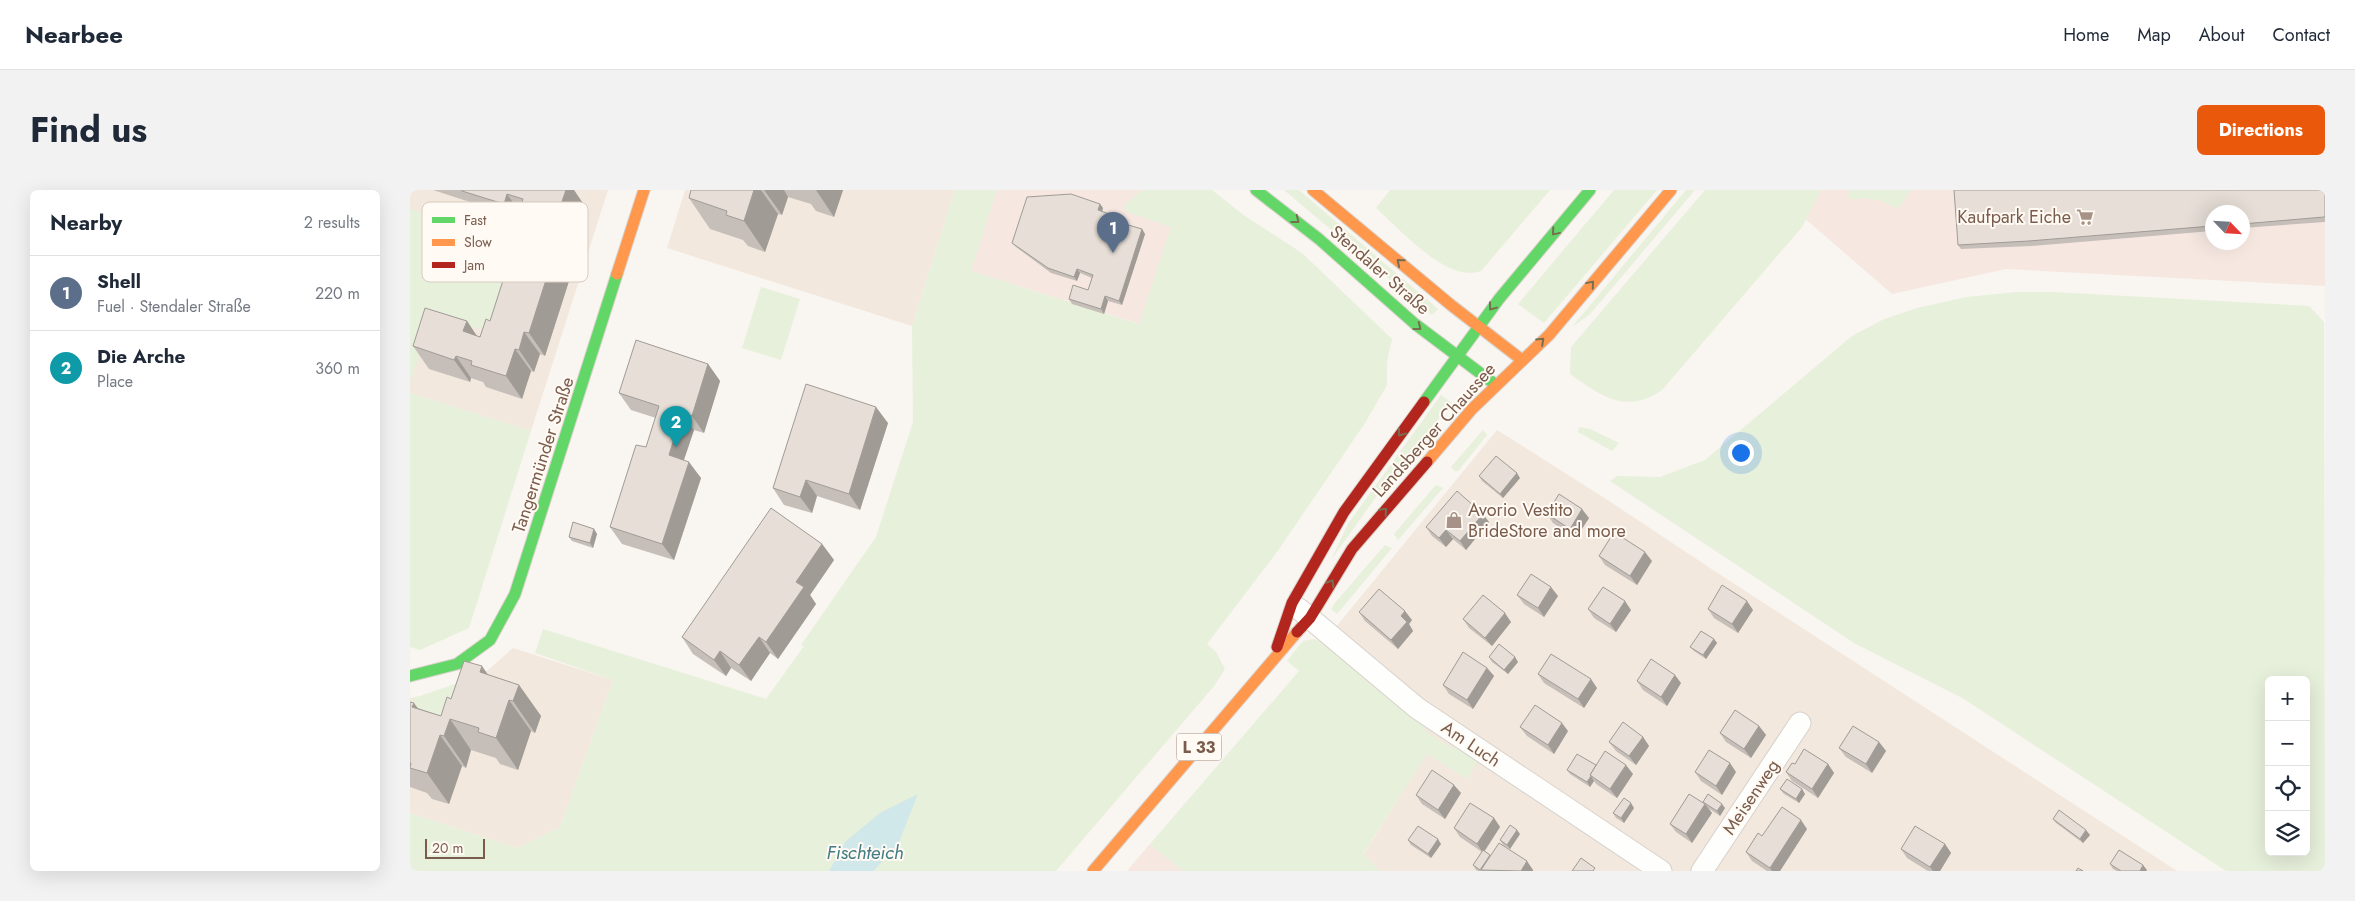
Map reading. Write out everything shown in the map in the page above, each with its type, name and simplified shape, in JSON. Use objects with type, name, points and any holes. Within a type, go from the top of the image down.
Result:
[{"type":"main road","name":"Tangermünder Straße","points":[[410,676],[457,664],[490,640],[516,594],[644,190]]},
{"type":"main road","name":"Stendaler Straße","points":[[1256,190],[1319,239],[1415,324],[1496,385]]},
{"type":"main road","name":"Stendaler Straße","points":[[1313,190],[1522,360]]},
{"type":"main road","name":"Landsberger Chaussee","points":[[1273,658],[1292,603],[1317,556],[1344,512],[1478,326],[1590,190]]},
{"type":"main road","name":"Landsberger Chaussee","points":[[1093,871],[1273,658],[1310,618],[1352,549],[1472,409],[1549,334],[1671,190]]},
{"type":"street","name":"Am Luch","points":[[1292,603],[1417,708],[1661,871]]},
{"type":"street","name":"Meisenweg","points":[[1702,871],[1800,723]]},
{"type":"shaded area","points":[[410,190],[608,190],[588,253],[588,202],[422,202],[422,282],[579,282],[531,431],[410,393]]},
{"type":"shaded area","points":[[685,190],[955,190],[912,326],[667,248]]},
{"type":"shaded area","points":[[997,190],[1183,190],[1140,324],[970,271]]},
{"type":"shaded area","points":[[1772,190],[2325,190],[2325,286],[2006,269],[1892,294]]},
{"type":"shaded area","points":[[1497,430],[2177,871],[1380,871],[1363,855],[1427,753],[1300,671]]},
{"type":"shaded area","points":[[513,648],[613,680],[560,827],[517,848],[410,813],[410,698],[443,692],[469,682],[488,670]]},
{"type":"shaded area","points":[[1150,844],[1183,871],[1127,871]]},
{"type":"green space","points":[[955,190],[997,190],[971,271],[1139,324],[1171,227],[1125,211],[1124,205],[1143,190],[1212,190],[1245,216],[1302,253],[1392,339],[1387,362],[1387,385],[1365,423],[1277,552],[1207,644],[1216,652],[1225,669],[1214,686],[1056,871],[874,871],[899,842],[845,842],[829,871],[410,871],[410,813],[517,848],[560,827],[613,680],[535,653],[543,629],[766,699],[804,646],[801,645],[876,537],[913,422],[912,326]]},
{"type":"green space","points":[[1284,190],[1299,190],[1438,309],[1432,315]]},
{"type":"green space","points":[[1390,190],[1550,190],[1481,271],[1468,273],[1454,270],[1439,262],[1411,241],[1376,208]]},
{"type":"green space","points":[[1614,190],[1657,190],[1544,323],[1518,304]]},
{"type":"green space","points":[[1686,190],[1695,190],[1590,314],[1572,327]]},
{"type":"green space","points":[[1705,190],[1821,190],[1802,227],[1662,390],[1637,401],[1625,402],[1603,395],[1570,374],[1571,347]]},
{"type":"green space","points":[[1849,190],[1911,190],[1898,209],[1879,200],[1862,198],[1854,200],[1848,197]]},
{"type":"green space","points":[[410,209],[422,213],[422,282],[505,282],[489,332],[432,314],[410,384]]},
{"type":"green space","points":[[761,287],[800,299],[781,360],[742,348]]},
{"type":"green space","points":[[2016,292],[2052,292],[2309,306],[2324,322],[2325,871],[2226,871],[1964,699],[1854,643],[1610,481],[1617,476],[1660,477],[1705,460],[1852,336],[1884,319],[1917,308],[1967,297]]},
{"type":"green space","points":[[410,393],[531,431],[469,628],[420,650],[410,647]]},
{"type":"green space","points":[[1441,395],[1452,403],[1396,469],[1331,560],[1348,524]]},
{"type":"green space","points":[[1579,427],[1590,429],[1619,443],[1612,451],[1578,432]]},
{"type":"green space","points":[[1483,430],[1487,435],[1458,471],[1455,471],[1451,467]]},
{"type":"green space","points":[[1436,485],[1443,488],[1398,540],[1394,534]]},
{"type":"green space","points":[[1385,545],[1392,548],[1337,614],[1331,609],[1334,604]]},
{"type":"green space","points":[[1314,639],[1323,642],[1375,688],[1424,724],[1425,731],[1451,748],[1457,746],[1478,761],[1467,779],[1427,754],[1363,854],[1380,871],[1183,871],[1150,844],[1299,671],[1287,661],[1303,641]]},
{"type":"green space","points":[[467,680],[445,717],[422,711],[411,699]]},
{"type":"water","name":"Fischteich","points":[[918,794],[899,842],[874,871],[829,871],[845,842],[880,813]]},
{"type":"building","points":[[566,190],[562,202],[522,202],[523,199],[507,194],[505,202],[498,202],[462,191]]},
{"type":"building","points":[[691,190],[754,190],[744,221],[726,215],[727,211],[689,198]]},
{"type":"building","name":"Kaufpark Eiche","points":[[1954,190],[2325,190],[2325,217],[2250,223],[2250,205],[2205,205],[2205,227],[1958,245]]},
{"type":"building","points":[[1071,194],[1100,204],[1098,210],[1112,215],[1111,220],[1142,229],[1119,301],[1105,296],[1101,309],[1069,299],[1073,285],[1088,290],[1093,275],[1077,269],[1074,277],[1048,268],[1012,243],[1027,197]]},
{"type":"building","points":[[502,282],[545,282],[529,333],[524,332],[519,350],[515,349],[506,376],[471,365],[472,361],[456,356],[454,360],[413,346],[425,308],[467,321],[463,331],[480,337],[486,319],[490,321]]},
{"type":"building","points":[[636,340],[708,364],[692,416],[682,413],[669,455],[689,462],[662,544],[610,527],[636,445],[646,447],[659,406],[619,393]]},
{"type":"building","points":[[806,384],[876,407],[849,494],[806,480],[800,497],[773,488]]},
{"type":"building","points":[[1496,456],[1517,473],[1500,494],[1479,476]]},
{"type":"building","points":[[1457,491],[1483,514],[1460,541],[1446,530],[1439,538],[1426,527]]},
{"type":"building","points":[[1559,494],[1582,509],[1570,529],[1547,514]]},
{"type":"building","points":[[771,508],[822,544],[796,582],[804,587],[766,642],[759,637],[739,665],[720,651],[714,660],[682,637]]},
{"type":"building","points":[[573,522],[594,529],[590,543],[569,537]]},
{"type":"building","points":[[1614,532],[1645,552],[1630,576],[1599,556]]},
{"type":"building","points":[[1531,574],[1551,587],[1538,608],[1517,595]]},
{"type":"building","points":[[1722,585],[1747,601],[1732,624],[1708,609]]},
{"type":"building","points":[[1603,587],[1625,601],[1610,624],[1588,609]]},
{"type":"building","points":[[1379,589],[1405,611],[1401,616],[1407,622],[1391,640],[1359,612]]},
{"type":"building","points":[[1483,595],[1505,613],[1485,638],[1463,619]]},
{"type":"building","points":[[1701,631],[1714,639],[1703,655],[1690,647]]},
{"type":"building","points":[[1499,644],[1515,657],[1504,670],[1489,657]]},
{"type":"building","points":[[1463,652],[1487,668],[1467,700],[1443,685]]},
{"type":"building","points":[[1551,654],[1591,679],[1578,699],[1538,674]]},
{"type":"building","points":[[1651,659],[1675,675],[1661,697],[1637,681]]},
{"type":"building","points":[[464,661],[482,666],[480,672],[519,685],[513,701],[509,700],[496,738],[478,732],[479,728],[450,719],[444,736],[440,735],[427,773],[410,768],[410,702],[414,703],[412,707],[441,716],[447,697],[451,699]]},
{"type":"building","points":[[1535,705],[1562,723],[1548,745],[1520,727]]},
{"type":"building","points":[[1735,710],[1759,726],[1744,749],[1720,733]]},
{"type":"building","points":[[1623,722],[1643,737],[1629,756],[1609,742]]},
{"type":"building","points":[[1853,726],[1879,742],[1866,764],[1839,748]]},
{"type":"building","points":[[1804,749],[1828,764],[1812,789],[1786,772],[1792,763],[1795,764]]},
{"type":"building","points":[[1709,750],[1730,763],[1716,786],[1695,772]]},
{"type":"building","points":[[1605,751],[1626,765],[1610,789],[1590,775]]},
{"type":"building","points":[[1577,754],[1596,765],[1587,782],[1567,770]]},
{"type":"building","points":[[1432,770],[1454,785],[1438,810],[1416,795]]},
{"type":"building","points":[[1787,779],[1802,789],[1796,799],[1780,789]]},
{"type":"building","points":[[1689,794],[1705,804],[1686,834],[1670,824]]},
{"type":"building","points":[[1708,794],[1722,804],[1717,811],[1703,802]]},
{"type":"building","points":[[1624,798],[1631,803],[1621,818],[1613,813]]},
{"type":"building","points":[[1470,803],[1494,818],[1477,844],[1454,828]]},
{"type":"building","points":[[1782,807],[1801,820],[1770,868],[1746,852],[1758,833],[1762,836]]},
{"type":"building","points":[[2059,810],[2086,830],[2080,839],[2053,819]]},
{"type":"building","points":[[1510,825],[1517,830],[1507,845],[1500,840]]},
{"type":"building","points":[[1418,826],[1438,839],[1428,854],[1408,840]]},
{"type":"building","points":[[1915,826],[1945,844],[1930,867],[1901,849]]},
{"type":"building","points":[[1499,843],[1527,861],[1521,871],[1481,870]]},
{"type":"building","points":[[1483,850],[1490,855],[1480,870],[1473,865]]},
{"type":"building","points":[[2119,850],[2143,865],[2140,871],[2121,871],[2110,864]]},
{"type":"building","points":[[1581,858],[1595,868],[1593,871],[1572,871]]},
{"type":"traffic: fast","points":[[1256,190],[1319,239],[1415,324],[1496,385]]},
{"type":"traffic: fast","points":[[1424,402],[1499,299],[1590,190]]},
{"type":"traffic: fast","points":[[410,676],[457,664],[490,640],[515,594],[617,274]]},
{"type":"traffic: slow","points":[[617,274],[644,190]]},
{"type":"traffic: slow","points":[[1313,190],[1451,305],[1522,360]]},
{"type":"traffic: slow","points":[[1427,462],[1472,409],[1549,335],[1671,190]]},
{"type":"traffic: slow","points":[[1093,871],[1297,632]]},
{"type":"traffic: jam","points":[[1277,647],[1292,603],[1344,512],[1424,402]]},
{"type":"traffic: jam","points":[[1297,632],[1310,618],[1352,549],[1427,462]]},
{"type":"place","name":"Kaufpark Eiche","points":[[2085,217]]},
{"type":"place","name":"Shell","points":[[1113,253]]},
{"type":"place","name":"Die Arche","points":[[676,447]]},
{"type":"place","name":"Avorio Vestito BrideStore and more","points":[[1454,520]]}]
